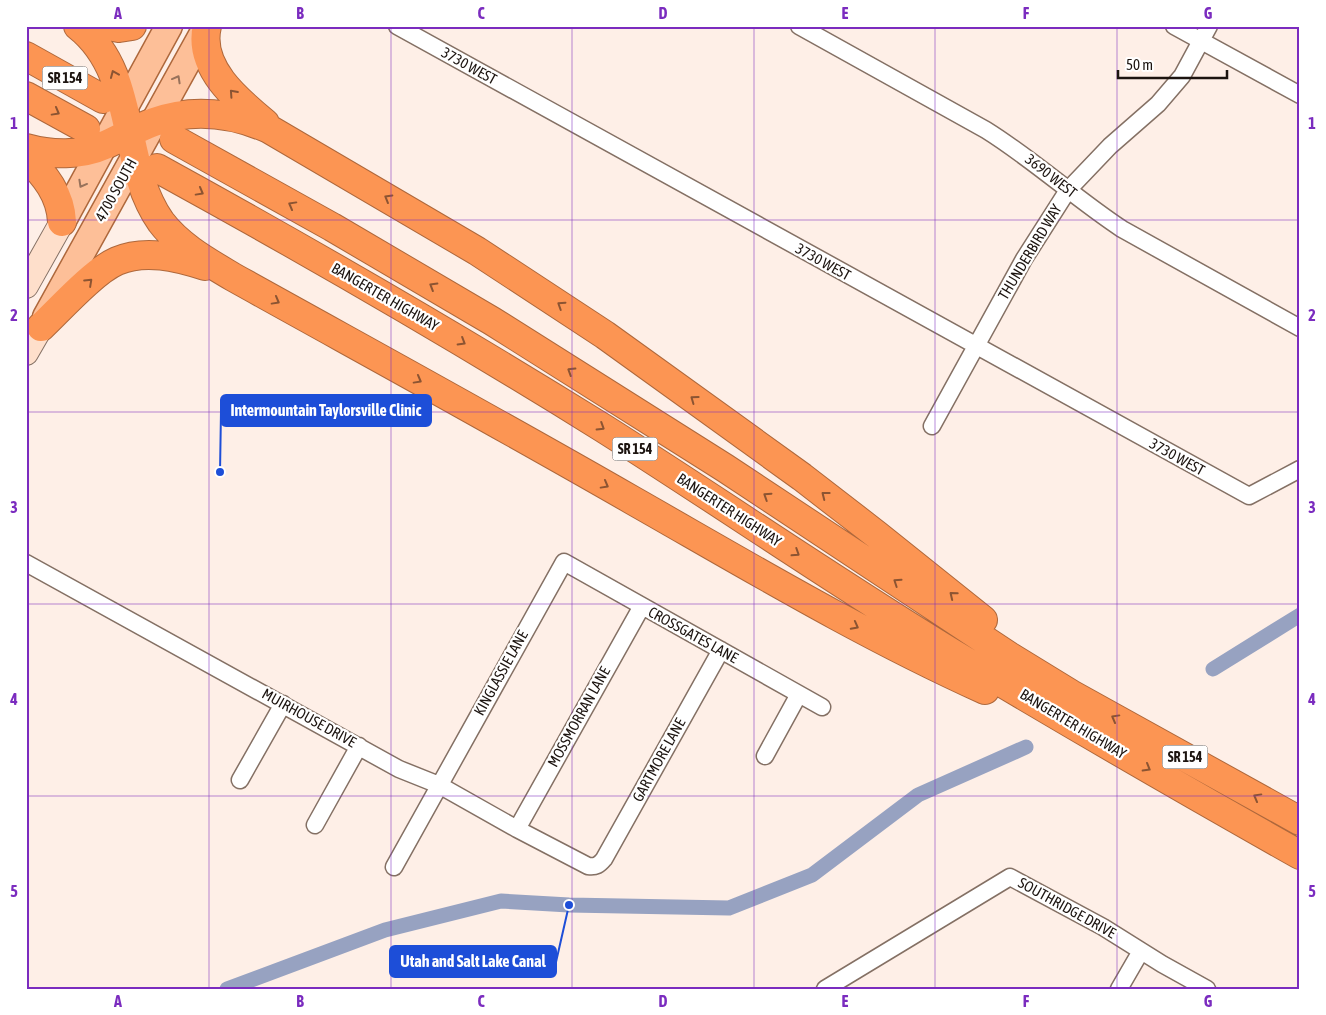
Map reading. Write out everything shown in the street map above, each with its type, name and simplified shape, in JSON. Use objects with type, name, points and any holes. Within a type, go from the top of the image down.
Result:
[{"type":"highway","points":[[78,26],[91,38],[108,61],[117,83],[147,197],[162,223],[181,243],[233,277],[639,503],[852,625],[943,671],[1105,744]]},
{"type":"highway","points":[[109,26],[132,26]]},
{"type":"highway","points":[[207,26],[205,44],[212,67],[239,100],[282,136]]},
{"type":"highway","name":"BANGERTER HIGHWAY","points":[[26,56],[129,133],[306,250],[528,382],[917,630],[1105,744],[1300,855]]},
{"type":"highway","name":"SR 154","points":[[26,96],[95,138]]},
{"type":"highway","points":[[26,148],[48,153],[74,153],[95,138],[164,130],[184,114],[211,114],[242,119],[263,126],[484,256],[605,335],[855,518],[943,587],[1071,694]]},
{"type":"highway","name":"BANGERTER HIGHWAY","points":[[164,130],[492,321],[725,468],[1009,656],[1071,694],[1300,821]]},
{"type":"highway","points":[[26,158],[53,189],[60,204],[62,222]]},
{"type":"highway","points":[[41,327],[106,268],[128,258],[148,255],[178,259],[233,277]]},
{"type":"main road","name":"4700 SOUTH","points":[[26,353],[41,327],[129,133],[169,26]]},
{"type":"main road","points":[[164,130],[207,26]]},
{"type":"main road","points":[[26,286],[62,222],[95,138]]},
{"type":"street","name":"3730 WEST","points":[[398,26],[1249,496],[1300,470]]},
{"type":"street","name":"3690 WEST","points":[[799,26],[1016,148],[1104,217],[1141,241],[1300,328]]},
{"type":"street","points":[[1174,26],[1300,95]]},
{"type":"street","name":"THUNDERBIRD WAY","points":[[932,426],[1024,259],[1068,190],[1110,146],[1158,104],[1182,76],[1209,26]]},
{"type":"street","name":"CROSSGATES LANE","points":[[564,562],[822,707]]},
{"type":"street","name":"KINGLASSIE LANE","points":[[394,866],[438,784],[564,562]]},
{"type":"street","name":"MUIRHOUSE DRIVE","points":[[26,563],[399,769],[438,784],[582,864],[594,867]]},
{"type":"street","name":"MOSSMORRAN LANE","points":[[517,829],[642,606]]},
{"type":"street","name":"GARTMORE LANE","points":[[594,867],[604,859],[721,650]]},
{"type":"street","points":[[765,756],[799,694]]},
{"type":"street","points":[[240,780],[282,704]]},
{"type":"street","points":[[315,825],[359,746]]},
{"type":"street","name":"SOUTHRIDGE DRIVE","points":[[826,989],[1010,877],[1104,927],[1207,989]]},
{"type":"street","points":[[1119,989],[1141,951]]},
{"type":"waterway","points":[[1213,669],[1300,615]]},
{"type":"waterway","points":[[227,989],[385,930],[501,901],[569,905],[729,908],[812,875],[918,795],[1026,747]]},
{"type":"place","name":"Intermountain Taylorsville Clinic","points":[[220,472]]},
{"type":"place","name":"Utah and Salt Lake Canal","points":[[569,905]]}]
